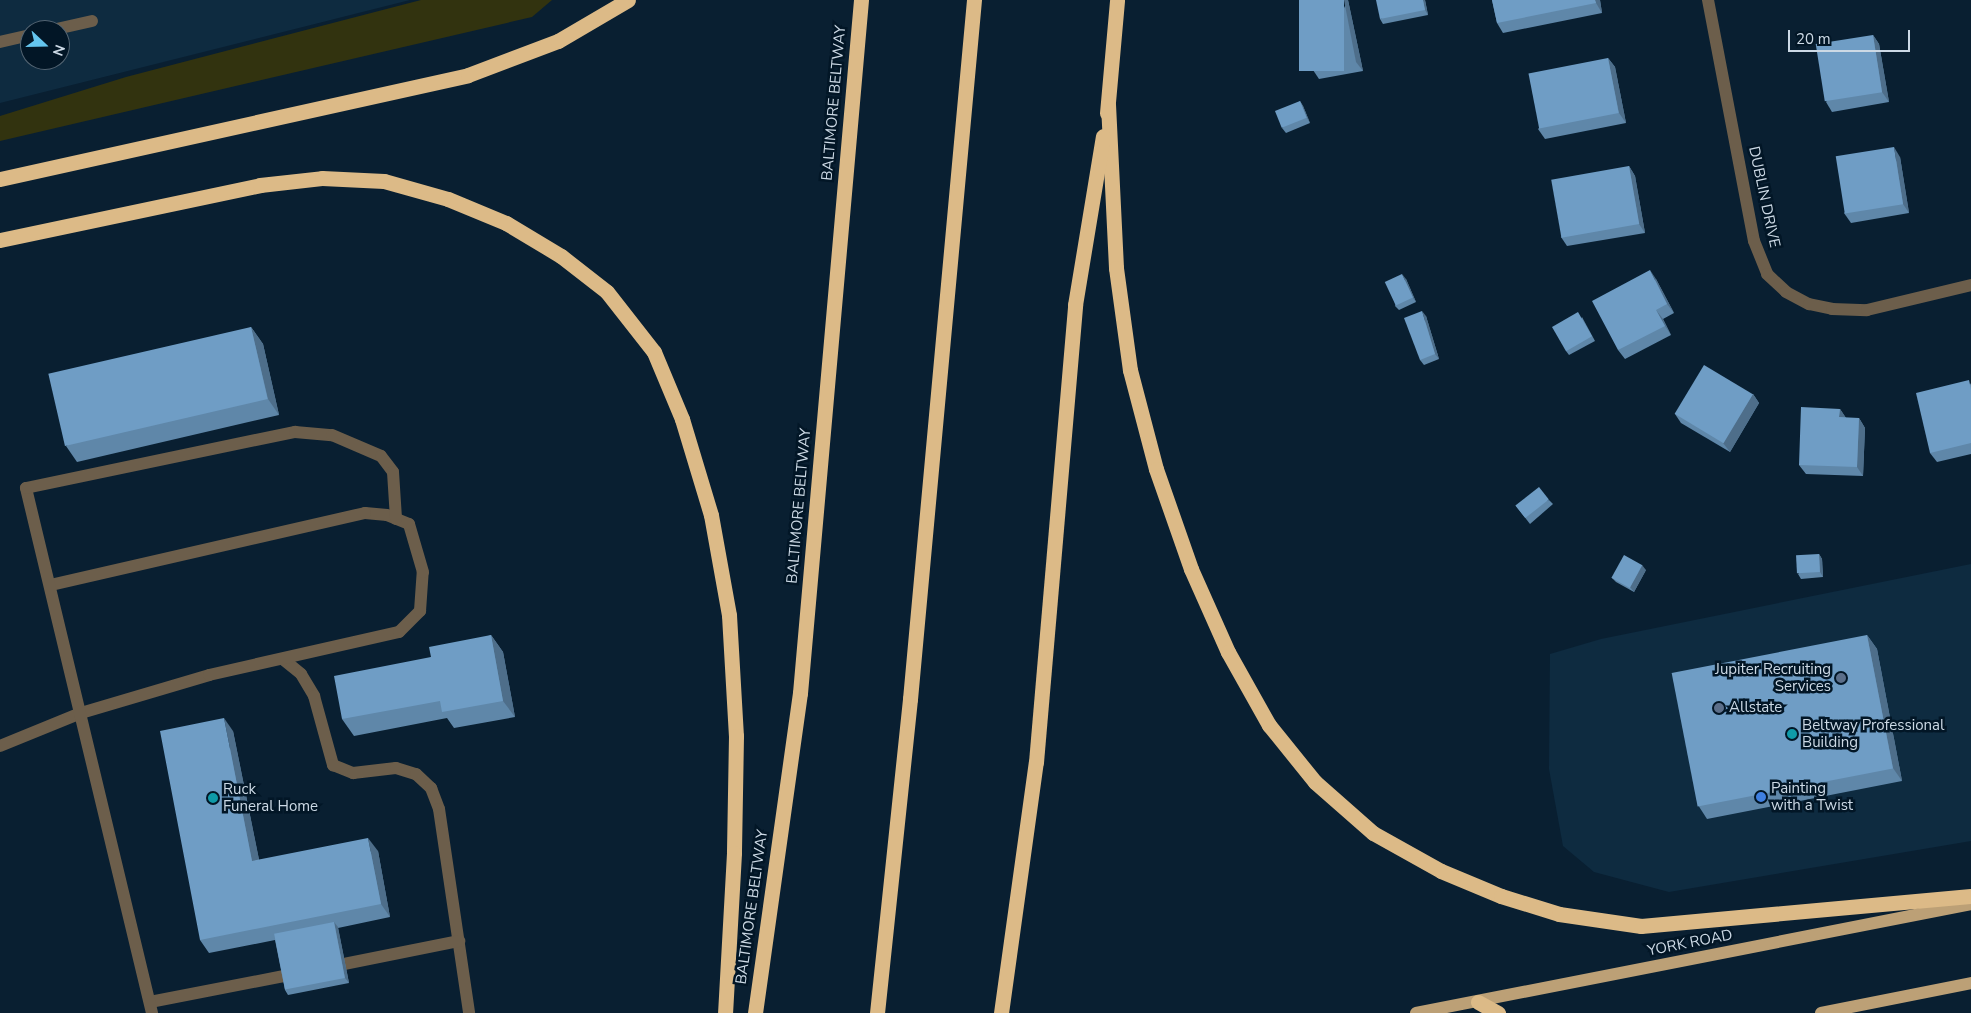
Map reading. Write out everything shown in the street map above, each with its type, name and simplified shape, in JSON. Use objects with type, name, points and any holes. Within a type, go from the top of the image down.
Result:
[{"type":"highway","points":[[0,179],[468,75],[558,42],[628,0]]},
{"type":"highway","name":"BALTIMORE BELTWAY","points":[[755,1013],[800,693],[860,0]]},
{"type":"highway","points":[[877,1013],[908,719],[974,0]]},
{"type":"highway","points":[[1001,1013],[1036,762],[1076,305],[1108,104],[1118,0]]},
{"type":"highway","points":[[1108,104],[1116,268],[1130,370],[1156,469],[1191,569],[1228,652],[1269,725],[1315,782],[1374,833],[1441,871],[1501,896],[1559,914],[1641,926],[1971,896]]},
{"type":"highway","points":[[0,240],[260,185],[322,178],[384,181],[448,199],[506,223],[561,256],[607,292],[654,352],[682,419],[711,515],[729,615],[735,785],[725,1013]]},
{"type":"highway","points":[[1478,1002],[1498,1013]]},
{"type":"main road","name":"YORK ROAD","points":[[1416,1013],[1971,904]]},
{"type":"main road","points":[[1821,1013],[1971,983]]},
{"type":"street","name":"DUBLIN DRIVE","points":[[1708,0],[1754,241],[1767,274],[1786,292],[1801,300],[1832,309],[1867,310],[1971,285]]},
{"type":"street","points":[[70,26],[92,21]]},
{"type":"street","points":[[0,42],[20,37]]},
{"type":"street","points":[[396,519],[393,472],[385,461],[359,444],[332,435],[294,432],[26,488],[151,1008],[459,941]]},
{"type":"street","points":[[0,746],[81,713],[208,675],[284,660],[398,632],[420,611],[423,572],[409,524],[365,512],[50,585]]},
{"type":"street","points":[[284,660],[301,674],[314,696],[333,765],[353,773],[396,768],[416,774],[432,788],[439,809],[469,1013]]},
{"type":"shaded area","points":[[0,0],[410,0],[0,103]]},
{"type":"shaded area","points":[[421,0],[552,0],[532,17],[0,141],[0,116],[126,77]]},
{"type":"shaded area","points":[[1971,564],[1971,841],[1669,892],[1594,872],[1563,846],[1549,769],[1550,654],[1601,639]]},
{"type":"building","points":[[1299,0],[1344,0],[1344,71],[1299,71]]},
{"type":"building","points":[[1376,0],[1423,0],[1425,10],[1380,19]]},
{"type":"building","points":[[1492,0],[1595,0],[1596,3],[1497,23]]},
{"type":"building","points":[[1873,35],[1882,92],[1825,101],[1816,44]]},
{"type":"building","points":[[1608,58],[1619,113],[1539,128],[1528,73]]},
{"type":"building","points":[[1300,101],[1307,118],[1282,128],[1275,111]]},
{"type":"building","points":[[1894,147],[1903,204],[1845,214],[1836,156]]},
{"type":"building","points":[[1629,166],[1639,224],[1561,238],[1551,180]]},
{"type":"building","points":[[1650,270],[1667,304],[1656,310],[1665,326],[1618,350],[1592,301]]},
{"type":"building","points":[[1402,274],[1413,298],[1396,306],[1385,282]]},
{"type":"building","points":[[1422,311],[1435,354],[1420,360],[1404,318]]},
{"type":"building","points":[[1578,312],[1592,336],[1566,351],[1552,327]]},
{"type":"building","points":[[251,327],[268,399],[65,446],[48,374]]},
{"type":"building","points":[[1704,365],[1753,394],[1724,443],[1675,414]]},
{"type":"building","points":[[1969,380],[1971,389],[1971,443],[1930,453],[1916,393]]},
{"type":"building","points":[[1801,407],[1840,409],[1839,417],[1859,418],[1857,467],[1799,465]]},
{"type":"building","points":[[1539,487],[1549,500],[1525,518],[1515,505]]},
{"type":"building","points":[[1819,554],[1820,572],[1797,573],[1796,555]]},
{"type":"building","points":[[1624,555],[1642,565],[1630,588],[1611,578]]},
{"type":"building","points":[[491,635],[503,701],[442,712],[440,701],[342,719],[334,676],[431,657],[429,647]]},
{"type":"building","name":"Beltway Professional Building","points":[[1867,635],[1893,769],[1698,806],[1672,673]]},
{"type":"building","name":"Ruck Funeral Home","points":[[224,718],[252,861],[368,838],[381,904],[200,940],[160,731]]},
{"type":"building","points":[[334,922],[345,978],[285,990],[274,934]]},
{"type":"place","name":"Jupiter Recruiting Services","points":[[1841,678]]},
{"type":"place","name":"Allstate","points":[[1719,708]]},
{"type":"place","name":"Beltway Professional Building","points":[[1792,734]]},
{"type":"place","name":"Painting with a Twist","points":[[1761,797]]},
{"type":"place","name":"Ruck Funeral Home","points":[[213,798]]}]
